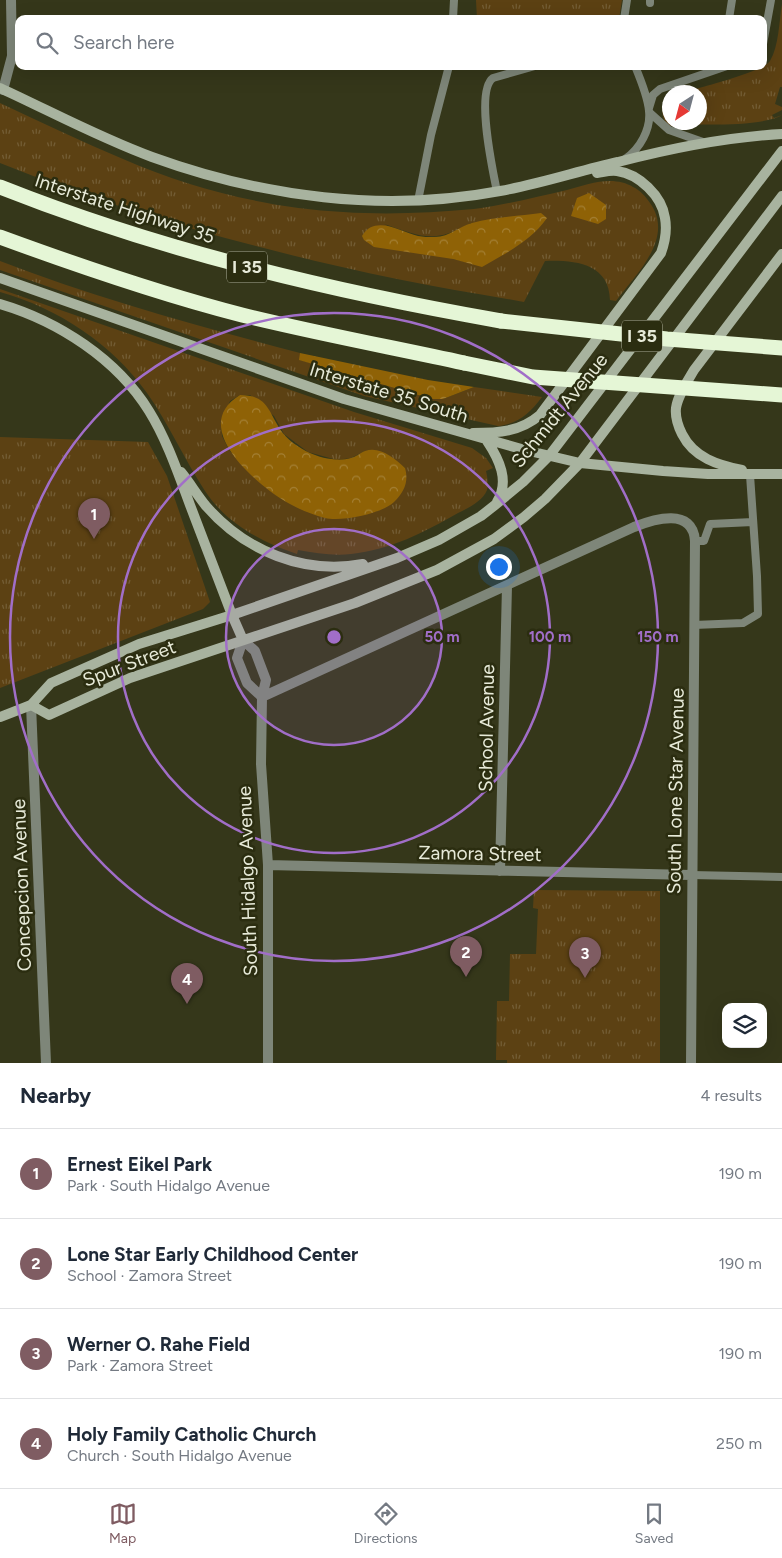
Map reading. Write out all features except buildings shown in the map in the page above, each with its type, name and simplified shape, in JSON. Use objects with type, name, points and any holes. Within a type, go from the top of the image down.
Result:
[{"type":"highway","name":"Interstate Highway 35","points":[[0,188],[118,229],[246,267],[402,303],[502,321],[667,339],[782,348]]},
{"type":"highway","name":"I 35","points":[[0,237],[71,263],[240,314],[293,327],[533,377],[782,395]]},
{"type":"main road","points":[[2,89],[134,149],[217,178],[272,190],[322,197],[418,201],[459,198],[610,171],[628,174],[645,185],[662,208],[666,225],[664,244],[655,263],[540,415],[522,427],[511,431],[465,434]]},
{"type":"main road","points":[[538,184],[622,160],[686,146],[756,135],[782,134]]},
{"type":"main road","name":"Schmidt Avenue","points":[[232,615],[397,558],[439,540],[480,516],[523,482],[549,456],[782,151]]},
{"type":"main road","points":[[243,640],[409,583],[468,555],[494,539],[546,499],[580,463],[782,196]]},
{"type":"main road","points":[[778,475],[728,467],[708,460],[694,451],[678,428],[676,407],[694,370],[782,254]]},
{"type":"main road","name":"Interstate 35 South","points":[[0,278],[344,399],[487,441],[580,463],[672,472],[778,475]]},
{"type":"main road","points":[[0,304],[35,317],[56,328],[75,339],[113,369],[149,411],[174,461],[206,506],[221,521],[253,546],[301,564],[332,568],[397,558]]},
{"type":"main road","points":[[487,441],[498,458],[503,475],[502,491],[495,505]]},
{"type":"main road","name":"South Hidalgo Avenue","points":[[174,461],[243,640]]},
{"type":"main road","name":"Spur Street","points":[[0,717],[31,705],[51,683],[130,648],[232,615]]},
{"type":"main road","name":"Spur Street","points":[[31,705],[49,715],[130,678],[243,640]]},
{"type":"street","points":[[2,89],[12,56],[11,0]]},
{"type":"street","name":"South Lone Star Avenue","points":[[507,586],[645,523],[674,518],[686,522],[693,530],[695,541],[691,1063]]},
{"type":"street","points":[[243,640],[237,658],[247,683],[262,697],[507,586]]},
{"type":"street","name":"School Avenue","points":[[500,871],[507,586]]},
{"type":"street","name":"South Hidalgo Avenue","points":[[243,640],[255,651],[266,680],[262,697],[261,764],[268,865],[268,1063]]},
{"type":"street","name":"Concepcion Avenue","points":[[31,705],[46,1063]]},
{"type":"street","name":"Zamora Street","points":[[268,865],[691,875]]},
{"type":"lane","points":[[453,15],[454,0]]},
{"type":"lane","points":[[625,15],[627,0]]},
{"type":"lane","points":[[730,15],[732,0]]},
{"type":"lane","points":[[767,22],[771,0]]},
{"type":"lane","points":[[418,201],[431,135],[448,70]]},
{"type":"lane","points":[[497,192],[488,144],[485,97],[487,86],[493,78],[521,70]]},
{"type":"lane","points":[[636,70],[649,111],[660,124],[669,130],[706,143]]},
{"type":"lane","points":[[638,75],[639,70]]},
{"type":"lane","points":[[622,160],[640,145],[646,131],[650,100],[660,89],[716,70]]},
{"type":"lane","points":[[694,625],[743,623],[758,614],[758,576],[750,475]]},
{"type":"lane","points":[[695,541],[704,541],[710,524],[754,522]]},
{"type":"lane","points":[[691,875],[782,877]]},
{"type":"green space","points":[[476,0],[622,0],[620,15],[477,15]]},
{"type":"green space","points":[[782,4],[782,87],[780,87],[775,104],[782,107],[782,110],[772,115],[774,118],[782,115],[774,119],[749,123],[707,125],[707,86],[755,70],[767,70],[767,63],[773,55],[777,41]]},
{"type":"green space","points":[[0,103],[149,170],[203,188],[259,201],[315,210],[359,213],[441,212],[474,209],[520,201],[594,183],[613,181],[631,186],[645,196],[657,216],[658,229],[656,242],[650,255],[616,301],[610,300],[604,278],[597,271],[578,263],[545,261],[524,302],[346,268],[196,230],[97,199],[0,163]],"holes":[[[471,223],[482,266],[453,259],[384,224],[419,235],[437,236],[458,230]]]},
{"type":"green space","points":[[589,193],[606,205],[606,219],[598,224],[571,216],[577,198]]},
{"type":"green space","points":[[541,213],[547,218],[526,240],[482,267],[453,259],[374,247],[364,240],[362,236],[367,230],[381,225],[418,236],[439,237],[480,221]]},
{"type":"green space","points":[[0,261],[111,300],[300,353],[300,360],[432,399],[443,399],[474,387],[542,397],[523,417],[512,423],[498,426],[364,396],[0,270]]},
{"type":"green space","points":[[0,289],[354,412],[472,448],[486,458],[493,468],[486,471],[487,490],[479,501],[466,509],[420,533],[380,549],[338,555],[298,550],[297,554],[270,544],[245,530],[223,513],[197,479],[147,393],[117,359],[82,330],[63,318],[22,299],[0,292]],"holes":[[[240,395],[250,395],[274,416],[284,434],[308,452],[337,460],[351,458],[365,451],[374,450],[388,455],[405,468],[400,490],[395,500],[375,512],[281,499],[250,473],[229,450],[222,436],[221,424],[230,401]]]},
{"type":"green space","points":[[300,353],[428,380],[474,387],[443,399],[432,399],[299,360]]},
{"type":"green space","points":[[240,395],[256,398],[266,405],[286,436],[297,446],[314,455],[341,460],[371,450],[386,454],[405,468],[406,482],[403,491],[394,502],[380,510],[361,516],[341,519],[325,518],[288,503],[256,480],[243,467],[231,452],[223,437],[221,422],[226,408]]},
{"type":"green space","points":[[0,437],[148,442],[167,476],[210,602],[203,609],[0,688]]},
{"type":"green space","points":[[534,890],[660,891],[660,1063],[507,1063],[507,1060],[496,1060],[497,1001],[509,1001],[510,954],[536,954],[538,909],[533,908]]},
{"type":"place","name":"Ernest Eikel Park","points":[[94,539]]},
{"type":"place","name":"Lone Star Early Childhood Center","points":[[466,977]]},
{"type":"place","name":"Werner O. Rahe Field","points":[[585,978]]},
{"type":"place","name":"Holy Family Catholic Church","points":[[187,1004]]}]
